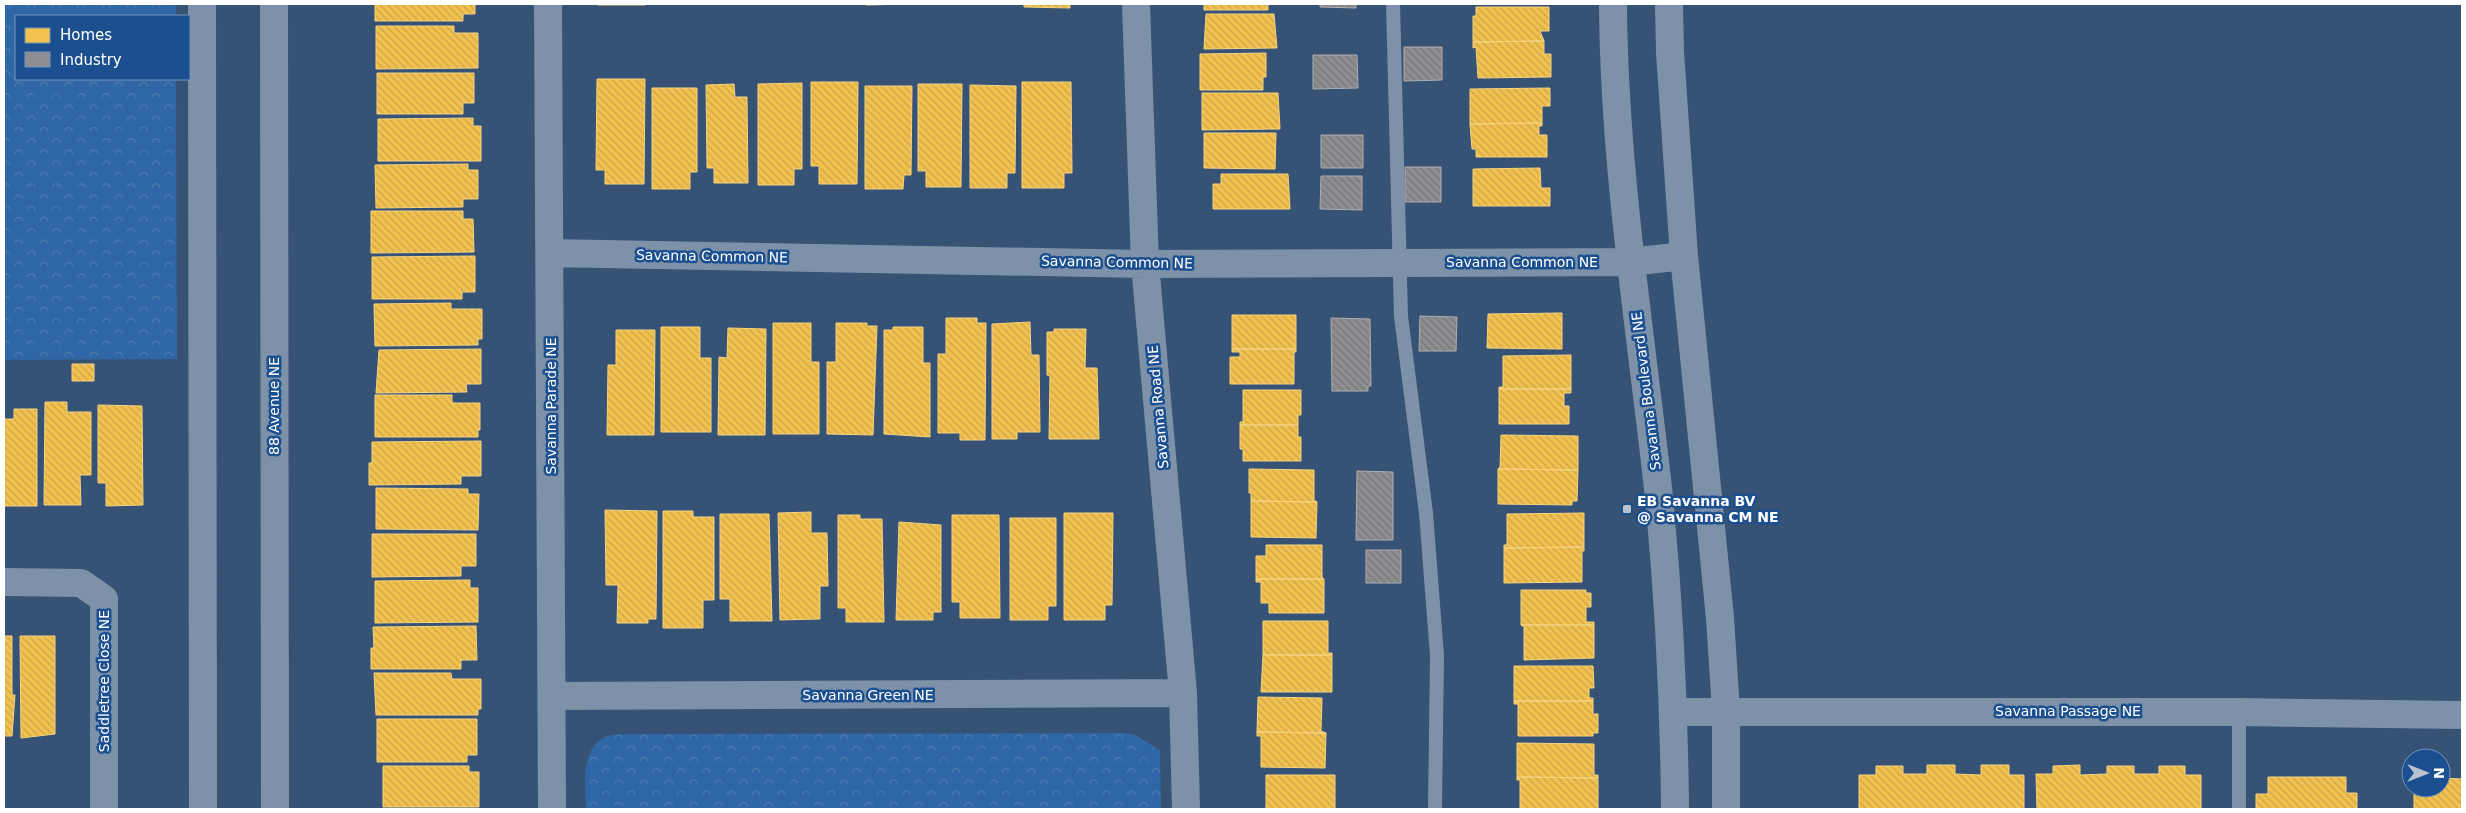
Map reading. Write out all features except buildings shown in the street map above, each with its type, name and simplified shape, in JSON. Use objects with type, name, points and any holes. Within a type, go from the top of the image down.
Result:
[{"type":"street","points":[[202,4],[203,809]]},
{"type":"street","name":"88 Avenue NE","points":[[274,4],[275,809]]},
{"type":"street","name":"Savanna Parade NE","points":[[548,4],[552,809]]},
{"type":"street","name":"Savanna Road NE","points":[[1136,4],[1145,264],[1184,693],[1186,809]]},
{"type":"street","name":"Savanna Boulevard NE","points":[[1613,4],[1613,72],[1630,262],[1659,497],[1674,712],[1675,809]]},
{"type":"street","points":[[1669,4],[1670,52],[1684,256],[1719,608],[1726,711],[1726,809]]},
{"type":"street","name":"Savanna Common NE","points":[[550,253],[1145,264],[1630,262],[1684,256]]},
{"type":"street","name":"Saddletree Close NE","points":[[4,582],[81,582],[104,599],[104,809]]},
{"type":"street","name":"Savanna Green NE","points":[[552,696],[1184,693]]},
{"type":"street","name":"Savanna Passage NE","points":[[1674,712],[2462,714]]},
{"type":"lane","points":[[1393,4],[1398,262],[1401,316],[1426,513],[1437,656],[1435,809]]},
{"type":"lane","points":[[2239,712],[2239,809]]},
{"type":"green space","points":[[4,4],[176,4],[176,15],[15,15],[15,80],[176,80],[177,359],[4,360]]},
{"type":"green space","points":[[1126,733],[1135,735],[1160,750],[1161,809],[586,809],[585,780],[588,759],[597,743],[605,737],[612,735]]},
{"type":"place","name":"EB Savanna BV @ Savanna CM NE","points":[[1627,509]]}]
